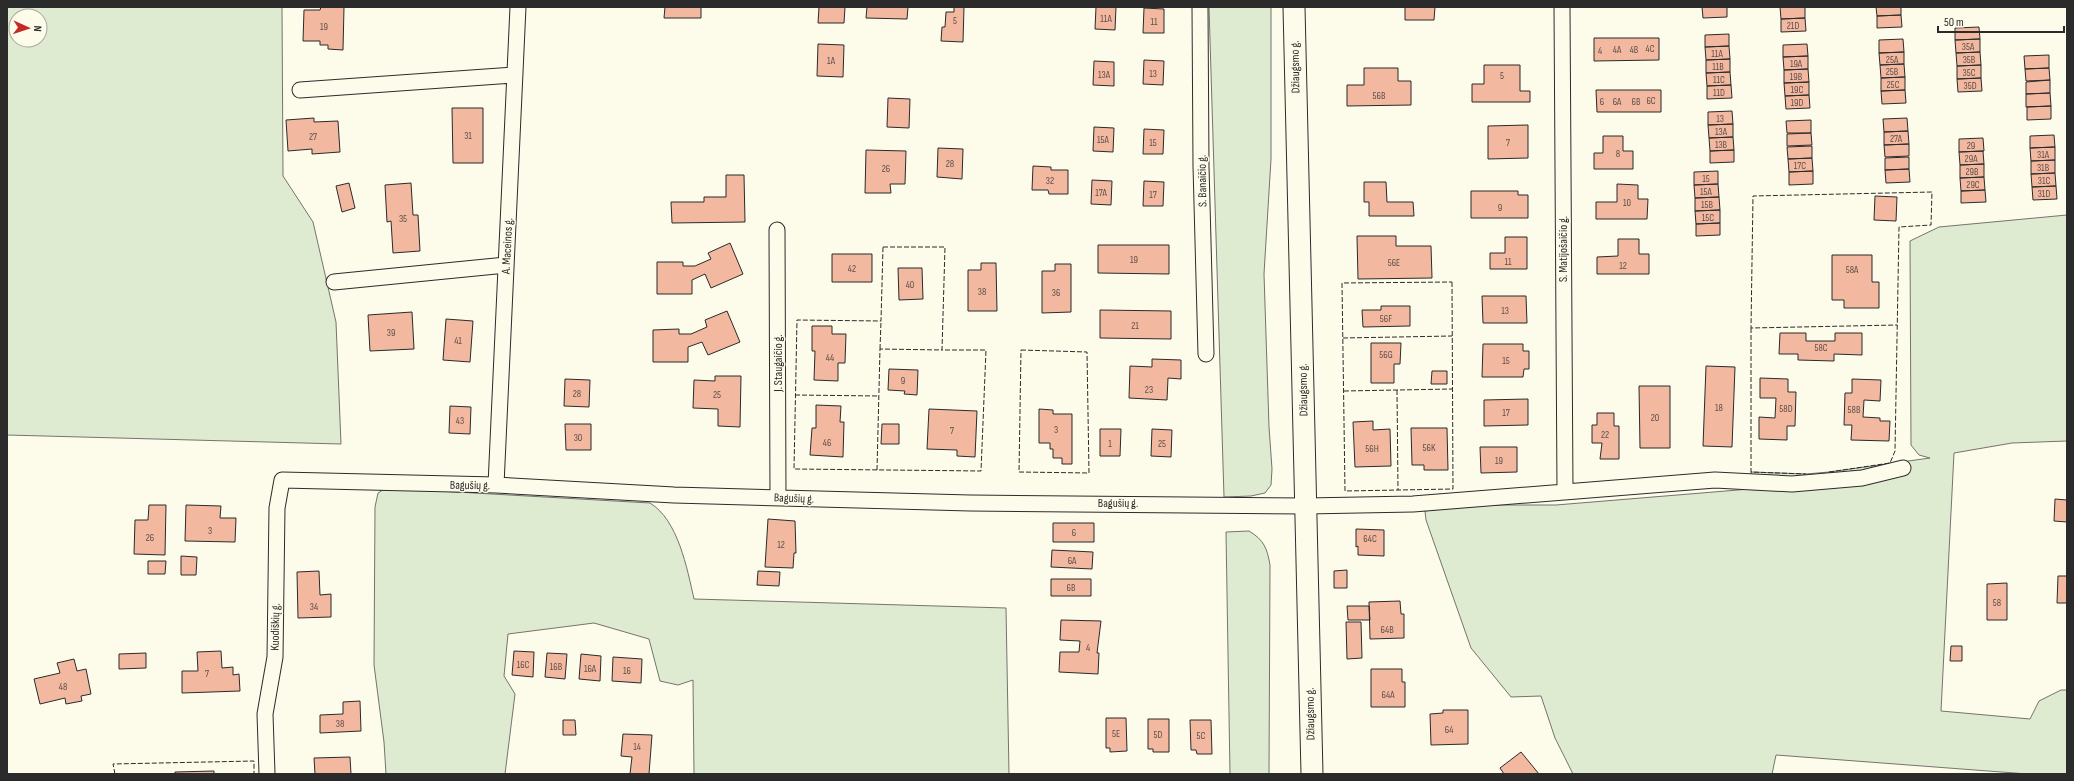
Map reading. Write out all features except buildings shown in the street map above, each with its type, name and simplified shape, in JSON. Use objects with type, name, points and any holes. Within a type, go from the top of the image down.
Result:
[{"type":"street","name":"A. Maceinos g.","points":[[496,485],[518,7]]},
{"type":"street","name":"S. Banaičio g.","points":[[1200,7],[1201,166],[1206,354]]},
{"type":"street","name":"Džiaugsmo g.","points":[[1294,7],[1312,774]]},
{"type":"street","name":"S. Matijošaičio g.","points":[[1562,7],[1565,491]]},
{"type":"street","points":[[300,90],[515,76]]},
{"type":"street","name":"J. Staugaičio g.","points":[[777,230],[778,497]]},
{"type":"street","points":[[334,282],[506,265]]},
{"type":"street","name":"Bagušių g.","points":[[282,480],[496,485],[674,495],[970,503],[1306,506],[1413,504],[1715,480],[1792,484],[1862,478],[1903,468]]},
{"type":"street","name":"Kuodiškių g.","points":[[267,774],[265,714],[274,657],[277,508],[282,480]]},
{"type":"green space","points":[[7,7],[282,7],[283,176],[313,222],[336,322],[341,444],[7,435]]},
{"type":"green space","points":[[1209,7],[1271,7],[1271,159],[1264,274],[1269,427],[1272,469],[1271,485],[1265,493],[1251,496],[1224,497]]},
{"type":"green space","points":[[2067,215],[2067,441],[2012,443],[1954,453],[1941,711],[2030,719],[2039,701],[2061,690],[2067,690],[2067,774],[2028,774],[1776,755],[1772,774],[1573,774],[1555,738],[1541,696],[1511,697],[1471,648],[1426,520],[1425,511],[1462,505],[1556,505],[1750,489],[1751,472],[1806,474],[1930,458],[1919,455],[1911,445],[1910,241],[1939,227]]},
{"type":"green space","points":[[386,488],[650,503],[660,511],[668,521],[680,546],[694,599],[1006,608],[1009,774],[694,774],[693,680],[678,685],[660,681],[649,639],[594,623],[508,634],[504,676],[515,694],[505,774],[386,774],[384,742],[374,665],[375,507],[378,493]]},
{"type":"green space","points":[[1249,531],[1264,545],[1268,554],[1270,565],[1269,774],[1230,774],[1226,532]]},
{"type":"fence","points":[[1829,472],[1890,463],[1895,451],[1899,227],[1931,225],[1932,192],[1753,196],[1751,328],[1897,325]]},
{"type":"fence","points":[[883,247],[945,247],[942,350],[986,350],[981,471],[794,469],[797,320],[881,321],[883,247]]},
{"type":"fence","points":[[1452,282],[1453,489],[1345,491],[1342,283],[1452,282]]},
{"type":"fence","points":[[880,349],[881,321]]},
{"type":"fence","points":[[1751,328],[1751,472],[1806,474]]},
{"type":"fence","points":[[1343,338],[1452,336]]},
{"type":"fence","points":[[877,470],[880,349],[942,350]]},
{"type":"fence","points":[[1021,350],[1087,352],[1089,473],[1019,472],[1021,350]]},
{"type":"fence","points":[[1344,391],[1452,389]]},
{"type":"fence","points":[[1397,390],[1398,490]]},
{"type":"fence","points":[[795,395],[879,396]]},
{"type":"fence","points":[[115,774],[113,764],[254,761],[254,774]]}]
